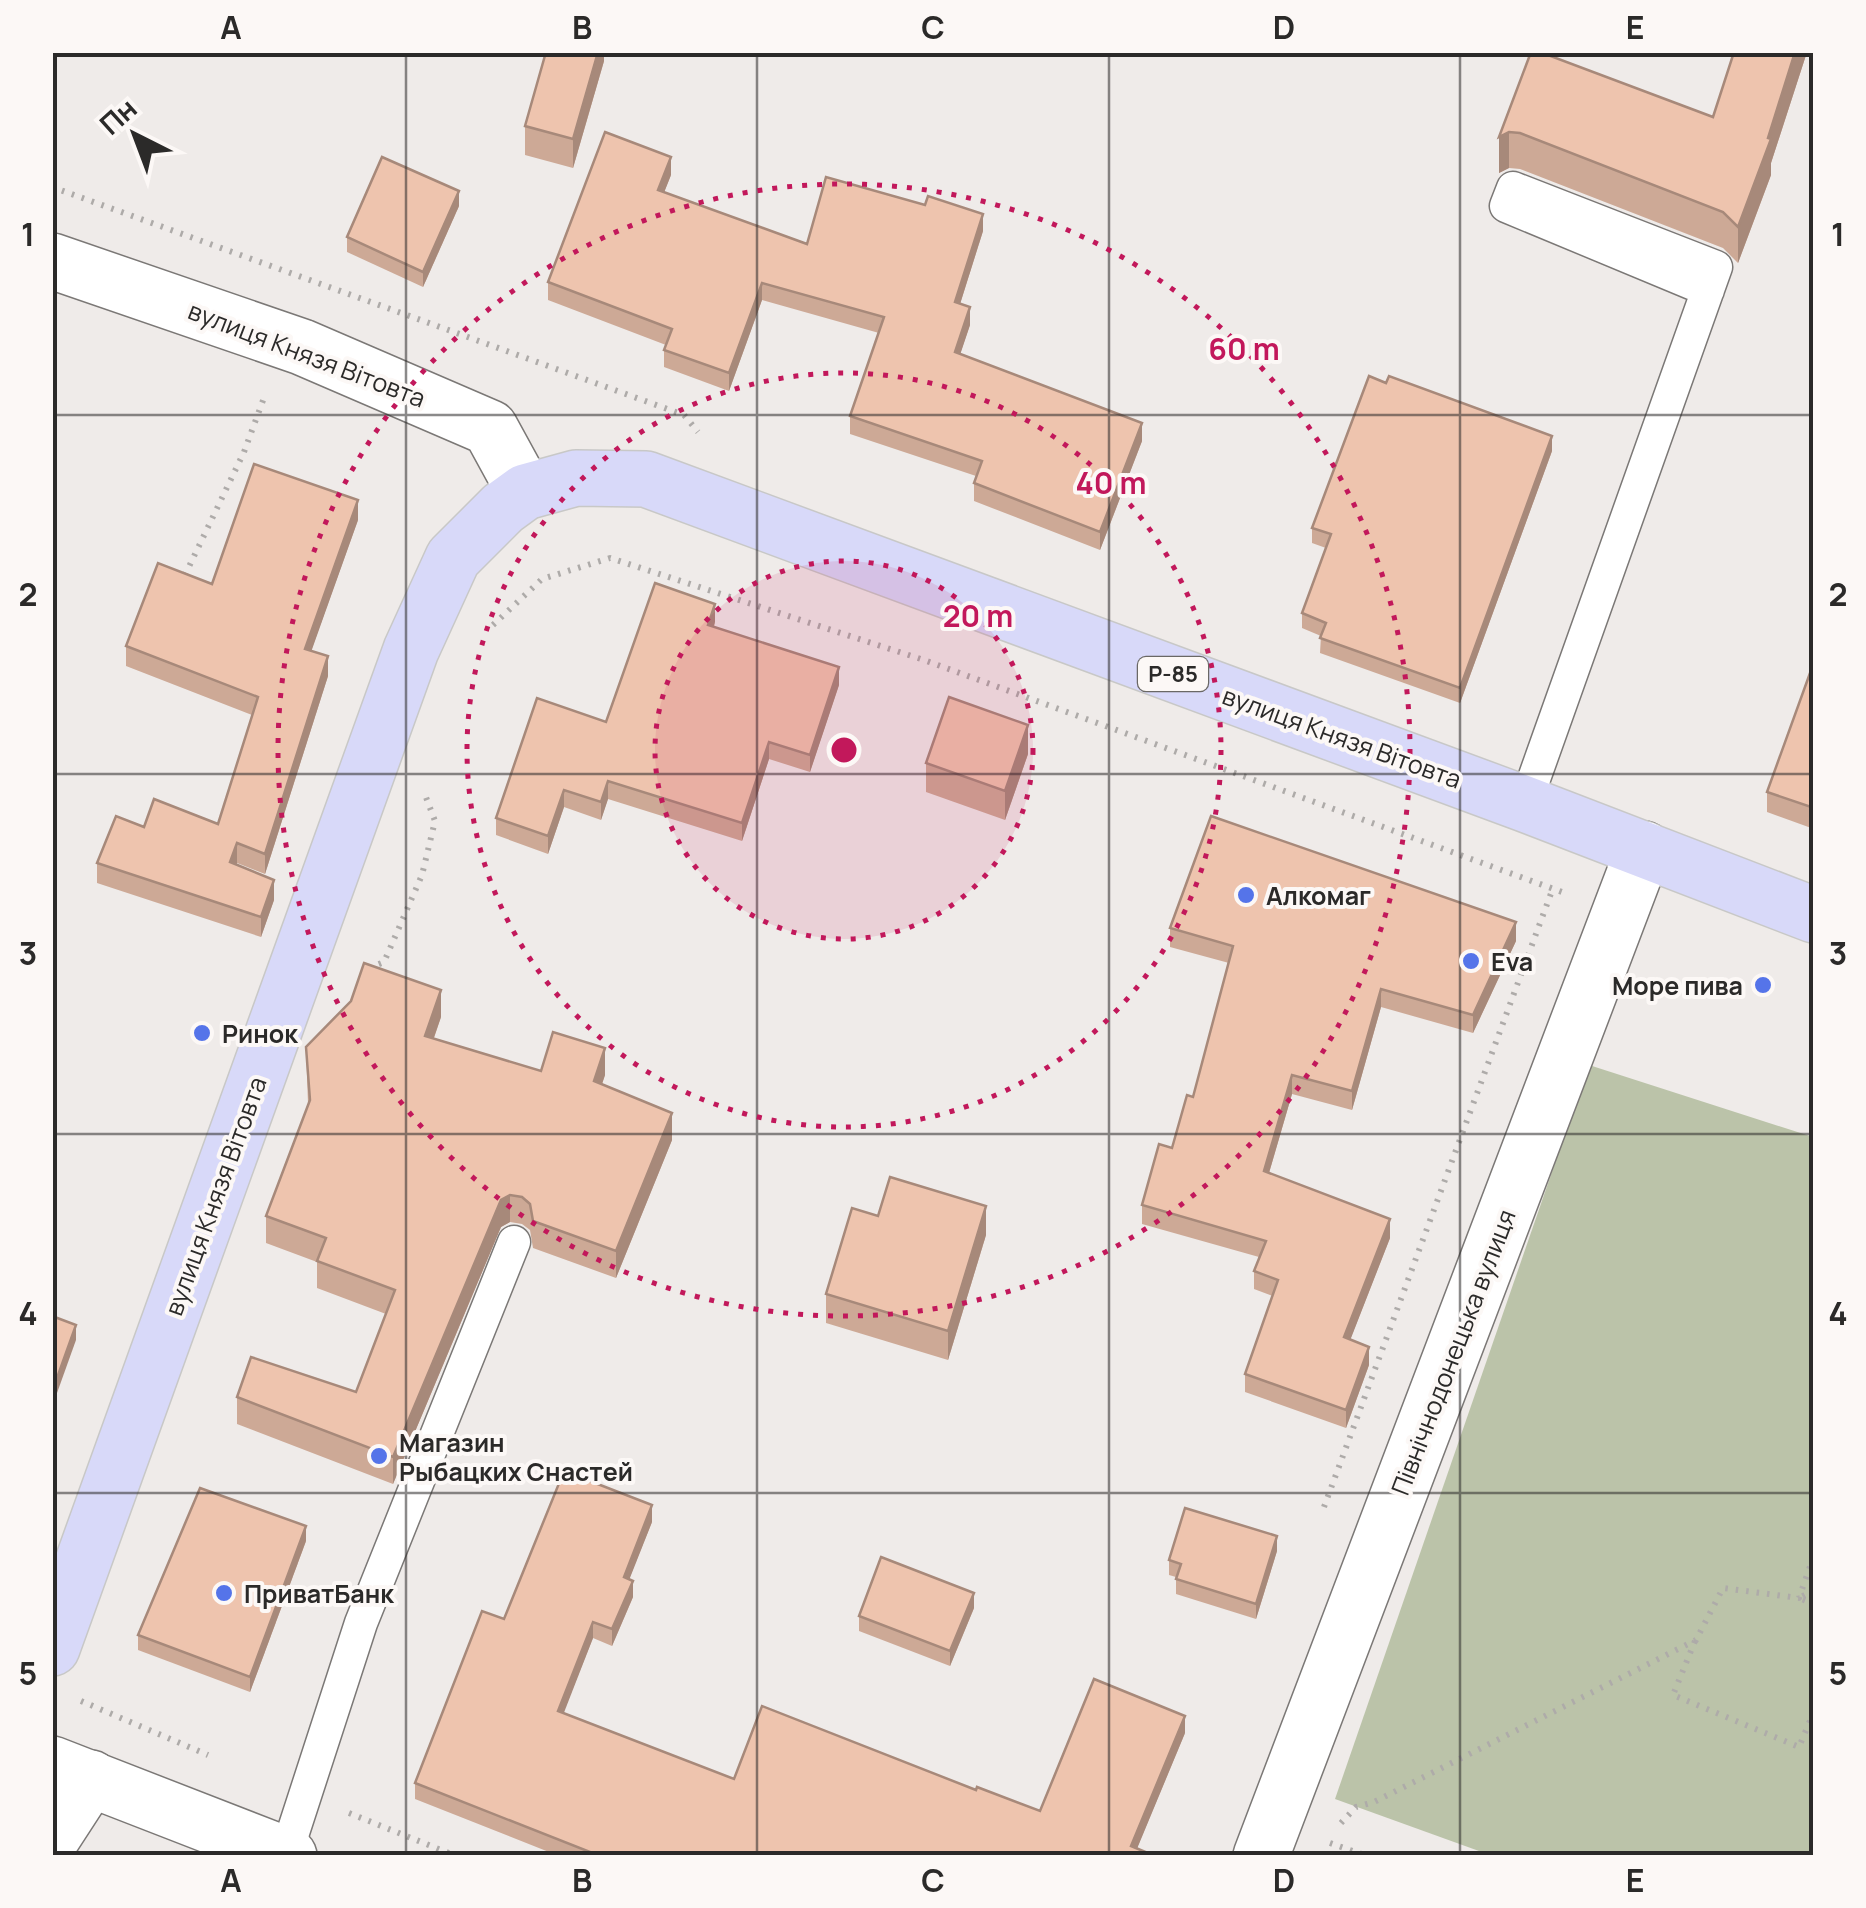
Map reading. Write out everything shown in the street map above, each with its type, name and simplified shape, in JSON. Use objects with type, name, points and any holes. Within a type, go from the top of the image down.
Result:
[{"type":"main road","name":"вулиця Князя Вітовта","points":[[52,1648],[411,650],[453,558],[503,508],[526,492],[576,478],[646,479],[1814,915]]},
{"type":"street","name":"вулиця Князя Вітовта","points":[[52,260],[302,347],[490,428],[526,492]]},
{"type":"street","name":"Північнодонецька вулиця","points":[[1261,1856],[1644,849]]},
{"type":"street","points":[[52,1838],[72,1771],[288,1855]]},
{"type":"lane","points":[[1525,804],[1708,290],[1716,267],[1513,188],[1506,206],[1708,290]]},
{"type":"lane","points":[[288,1855],[361,1623],[514,1242]]},
{"type":"path","points":[[52,187],[684,415]]},
{"type":"path","points":[[184,574],[244,452],[271,380]]},
{"type":"path","points":[[485,642],[493,625],[542,579],[610,558],[924,660],[1622,913]]},
{"type":"path","points":[[367,969],[384,962],[422,875],[435,821],[421,785]]},
{"type":"path","points":[[1319,1521],[1554,888]]},
{"type":"path","points":[[1799,1598],[1814,1555]]},
{"type":"path","points":[[1814,1604],[1799,1598],[1724,1588],[1673,1694],[1799,1747],[1814,1712]]},
{"type":"path","points":[[1799,1598],[1814,1590]]},
{"type":"path","points":[[1367,1856],[1322,1840],[1356,1807],[1374,1802],[1696,1640]]},
{"type":"green space","points":[[1589,1065],[1813,1137],[1813,1855],[1490,1855],[1335,1799]]},
{"type":"building","points":[[546,52],[598,52],[573,139],[525,126]]},
{"type":"building","points":[[1531,52],[1540,52],[1713,117],[1734,52],[1795,52],[1768,138],[1771,139],[1738,227],[1723,212],[1520,133],[1509,132],[1499,137]]},
{"type":"building","points":[[605,132],[671,157],[658,190],[807,244],[826,177],[925,205],[928,196],[983,214],[955,302],[970,307],[955,352],[1142,423],[1100,532],[974,483],[982,461],[850,416],[884,317],[762,283],[729,373],[664,350],[672,329],[548,282]]},
{"type":"building","points":[[382,157],[459,191],[423,272],[347,237]]},
{"type":"building","points":[[1369,376],[1386,383],[1389,376],[1552,436],[1460,688],[1320,638],[1326,623],[1302,613],[1331,534],[1312,528]]},
{"type":"building","points":[[254,464],[358,500],[305,649],[328,656],[265,854],[237,843],[230,862],[274,880],[261,917],[97,863],[116,816],[144,827],[154,799],[218,824],[258,697],[126,646],[158,563],[212,584]]},
{"type":"building","points":[[655,583],[715,604],[708,625],[839,667],[810,755],[769,742],[742,823],[608,781],[601,802],[564,790],[548,836],[496,818],[537,698],[606,722]]},
{"type":"building","points":[[1814,662],[1814,808],[1767,792]]},
{"type":"building","points":[[949,697],[1028,725],[1005,791],[926,763]]},
{"type":"building","points":[[1211,816],[1516,922],[1473,1015],[1381,989],[1352,1091],[1292,1075],[1264,1171],[1390,1219],[1344,1337],[1369,1347],[1346,1410],[1245,1374],[1278,1280],[1254,1271],[1266,1241],[1142,1205],[1159,1144],[1172,1148],[1187,1095],[1193,1097],[1233,946],[1170,928]]},
{"type":"building","points":[[364,963],[441,990],[425,1036],[541,1071],[553,1032],[605,1048],[594,1081],[672,1113],[616,1251],[533,1221],[530,1204],[522,1197],[510,1195],[501,1200],[393,1457],[237,1397],[251,1357],[356,1392],[395,1290],[317,1261],[326,1238],[266,1216],[310,1100],[306,1047],[351,1001]]},
{"type":"building","points":[[890,1177],[986,1206],[948,1331],[826,1294],[852,1208],[878,1216]]},
{"type":"building","points":[[52,1316],[76,1325],[52,1392]]},
{"type":"building","points":[[564,1471],[652,1505],[624,1577],[633,1581],[612,1629],[593,1622],[558,1711],[734,1779],[762,1706],[1040,1811],[1094,1679],[1185,1716],[1131,1846],[1155,1856],[600,1856],[415,1783],[482,1611],[504,1619]]},
{"type":"building","name":"ПриватБанк","points":[[200,1488],[306,1526],[250,1677],[138,1635]]},
{"type":"building","points":[[1185,1508],[1277,1536],[1256,1604],[1176,1579],[1181,1564],[1169,1560]]},
{"type":"building","points":[[881,1557],[974,1593],[950,1651],[859,1616]]},
{"type":"place","name":"Алкомаг","points":[[1246,895]]},
{"type":"place","name":"Eva","points":[[1471,961]]},
{"type":"place","name":"Море пива","points":[[1763,985]]},
{"type":"place","name":"Ринок","points":[[202,1033]]},
{"type":"place","name":"Магазин Рыбацких Снастей","points":[[379,1456]]},
{"type":"place","name":"ПриватБанк","points":[[224,1593]]}]
